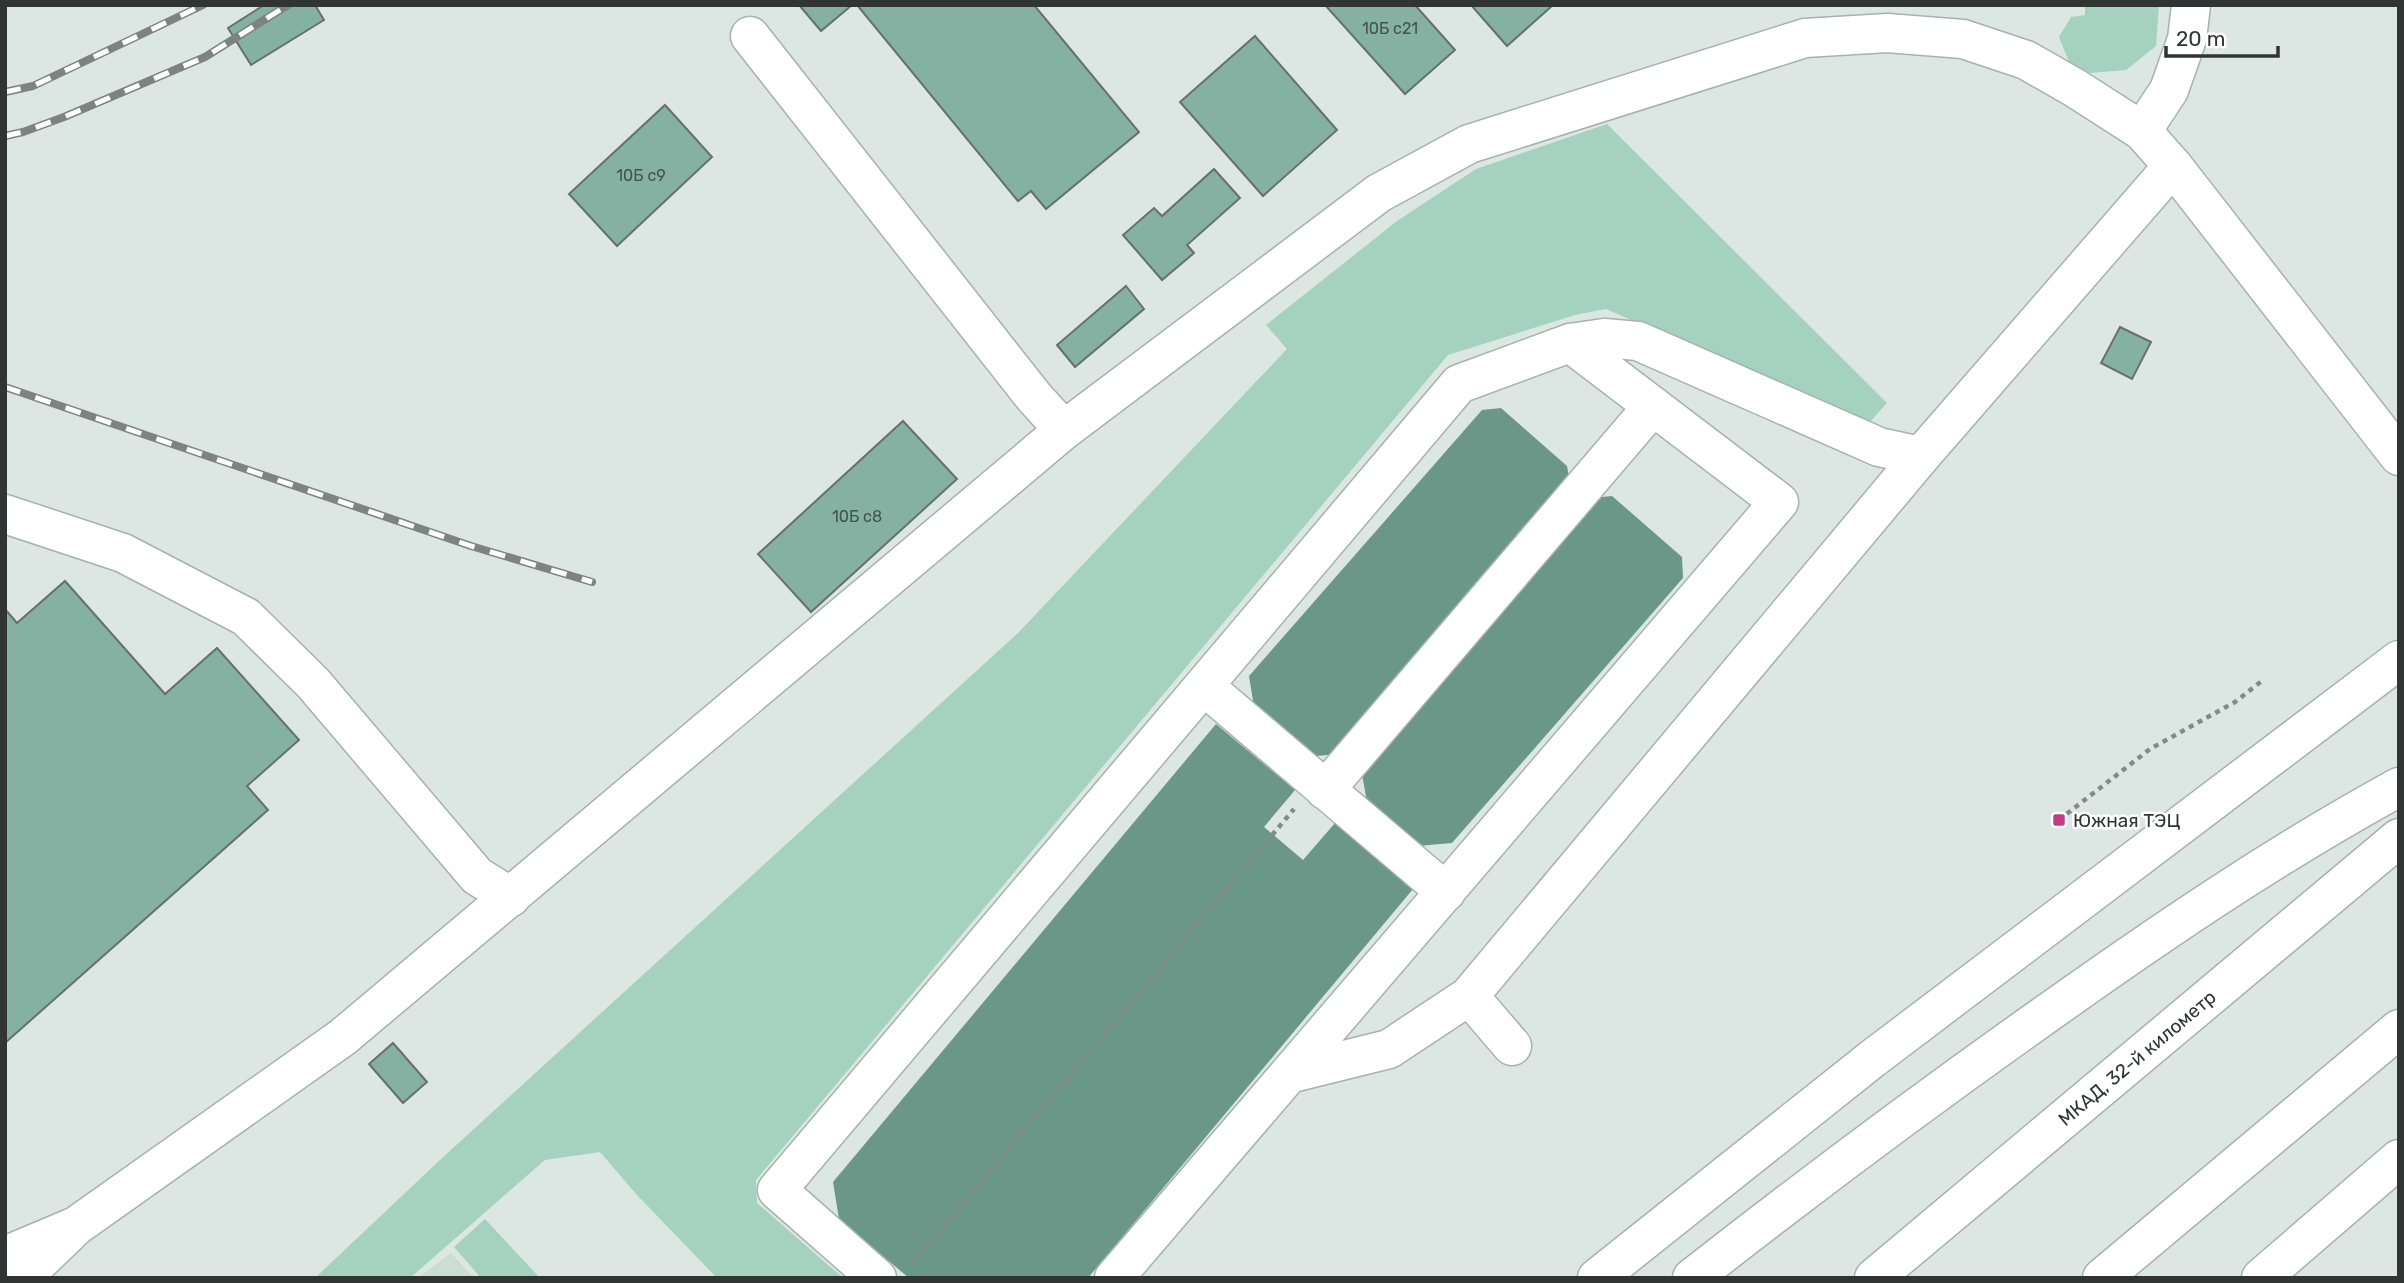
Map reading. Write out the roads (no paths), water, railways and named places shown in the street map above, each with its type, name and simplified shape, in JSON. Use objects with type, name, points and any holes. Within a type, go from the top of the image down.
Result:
[{"type":"main road","points":[[2141,131],[2169,90],[2187,39],[2191,5]]},
{"type":"main road","points":[[22,1278],[76,1226],[343,1037],[1064,430],[1379,193],[1469,144],[1805,38],[1887,33],[1963,39],[2026,61],[2075,88],[2141,131],[2173,166],[2399,456]]},
{"type":"main road","points":[[750,36],[1034,397],[1064,430]]},
{"type":"main road","points":[[1292,1073],[1389,1049],[1469,996],[1921,456],[2173,166]]},
{"type":"main road","points":[[893,1272],[778,1190],[1459,384],[1570,343],[1604,338],[1638,341],[1879,447],[1921,456]]},
{"type":"main road","points":[[1114,1278],[1779,502],[1570,343]]},
{"type":"main road","points":[[1321,786],[1653,406]]},
{"type":"main road","points":[[5,513],[123,553],[246,617],[313,683],[477,876],[511,897]]},
{"type":"main road","points":[[1597,1278],[1872,1059],[2399,660]]},
{"type":"main road","points":[[1204,686],[1446,892]]},
{"type":"main road","points":[[1692,1278],[1926,1098],[2092,981],[2243,879],[2399,787]]},
{"type":"main road","name":"МКАД, 32-й километр","points":[[1874,1278],[2399,838]]},
{"type":"main road","points":[[1469,996],[1512,1046]]},
{"type":"main road","points":[[2102,1278],[2399,1029]]},
{"type":"main road","points":[[2260,1278],[2399,1159]]},
{"type":"main road","points":[[5,1255],[76,1226]]},
{"type":"railway","points":[[5,92],[33,86],[203,5]]},
{"type":"railway","points":[[5,136],[64,117],[205,57],[288,5]]},
{"type":"railway","points":[[5,387],[471,546],[592,582]]},
{"type":"place","name":"Южная ТЭЦ","points":[[2059,820]]}]
